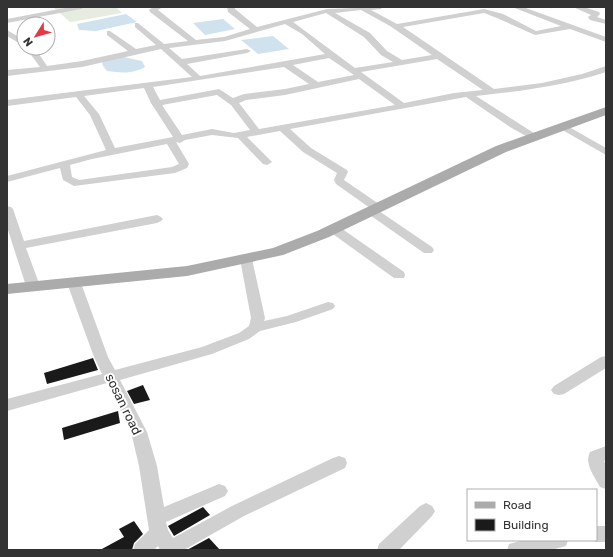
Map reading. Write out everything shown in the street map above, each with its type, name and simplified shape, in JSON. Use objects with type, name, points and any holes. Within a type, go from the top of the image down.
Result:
[{"type":"main road","points":[[7,289],[187,271],[246,259],[284,249],[334,229],[502,149],[562,126],[606,112]]},
{"type":"street","points":[[7,21],[81,7]]},
{"type":"street","points":[[159,7],[153,10],[194,42]]},
{"type":"street","points":[[231,7],[232,10],[256,30]]},
{"type":"street","points":[[7,73],[82,64],[133,51],[225,39],[286,21],[327,12],[378,7]]},
{"type":"street","points":[[516,7],[606,40]]},
{"type":"street","points":[[577,7],[596,14],[592,17],[606,22]]},
{"type":"street","points":[[397,26],[501,8]]},
{"type":"street","points":[[7,14],[32,9]]},
{"type":"street","points":[[364,9],[397,26],[491,90]]},
{"type":"street","points":[[487,11],[535,33],[570,27]]},
{"type":"street","points":[[327,12],[367,35],[384,53],[401,63]]},
{"type":"street","points":[[286,21],[299,27],[308,37],[402,106]]},
{"type":"street","points":[[138,25],[181,62],[197,77],[196,79]]},
{"type":"street","points":[[110,33],[133,51]]},
{"type":"street","points":[[181,62],[247,51]]},
{"type":"street","points":[[7,103],[196,79],[332,55]]},
{"type":"street","points":[[37,56],[44,68]]},
{"type":"street","points":[[234,103],[236,100],[244,97],[276,94],[401,63],[439,56]]},
{"type":"street","points":[[286,64],[316,85]]},
{"type":"street","points":[[7,179],[91,156],[175,141],[212,132],[228,136],[240,135],[491,90],[542,86],[590,75],[606,69]]},
{"type":"street","points":[[64,163],[67,178],[74,183],[175,170],[183,166],[184,164],[168,124],[146,85]]},
{"type":"street","points":[[156,103],[219,92],[234,103],[256,132]]},
{"type":"street","points":[[468,94],[533,137]]},
{"type":"street","points":[[79,95],[91,108],[112,153]]},
{"type":"street","points":[[562,126],[606,152]]},
{"type":"street","points":[[281,127],[307,150],[343,172],[340,182],[428,250]]},
{"type":"street","points":[[240,135],[266,162]]},
{"type":"street","points":[[7,209],[33,286]]},
{"type":"street","points":[[20,245],[157,219]]},
{"type":"street","points":[[334,229],[399,275]]},
{"type":"street","points":[[246,259],[258,312],[255,328]]},
{"type":"street","name":"sosan road","points":[[74,283],[97,349],[139,432],[148,466],[158,524],[170,550]]},
{"type":"street","points":[[7,405],[207,351],[244,336],[255,328],[291,319],[328,306]]},
{"type":"street","points":[[559,390],[606,360]]},
{"type":"street","points":[[606,453],[596,457],[596,462],[606,482]]},
{"type":"street","points":[[170,550],[238,511],[339,463]]},
{"type":"street","points":[[142,550],[158,524],[219,491]]},
{"type":"street","points":[[386,550],[426,511]]},
{"type":"street","points":[[516,550],[555,541]]},
{"type":"shaded area","points":[[53,7],[116,7],[122,13],[72,22],[56,23],[70,22]]},
{"type":"water","points":[[126,14],[137,22],[96,31],[79,30],[77,24]]},
{"type":"water","points":[[223,19],[235,29],[205,35],[193,23]]},
{"type":"water","points":[[273,36],[289,49],[258,54],[241,40]]},
{"type":"water","points":[[119,56],[142,61],[145,67],[136,71],[127,72],[107,71],[102,62]]},
{"type":"building","points":[[93,358],[98,370],[47,384],[44,373]]},
{"type":"building","points":[[143,385],[150,400],[134,404],[127,391]]},
{"type":"building","points":[[118,411],[120,423],[64,440],[62,428]]},
{"type":"building","points":[[203,507],[210,515],[174,536],[168,526]]},
{"type":"building","points":[[134,521],[143,534],[134,543],[132,550],[100,550],[124,537],[119,529]]},
{"type":"building","points":[[209,538],[220,550],[187,550]]}]
